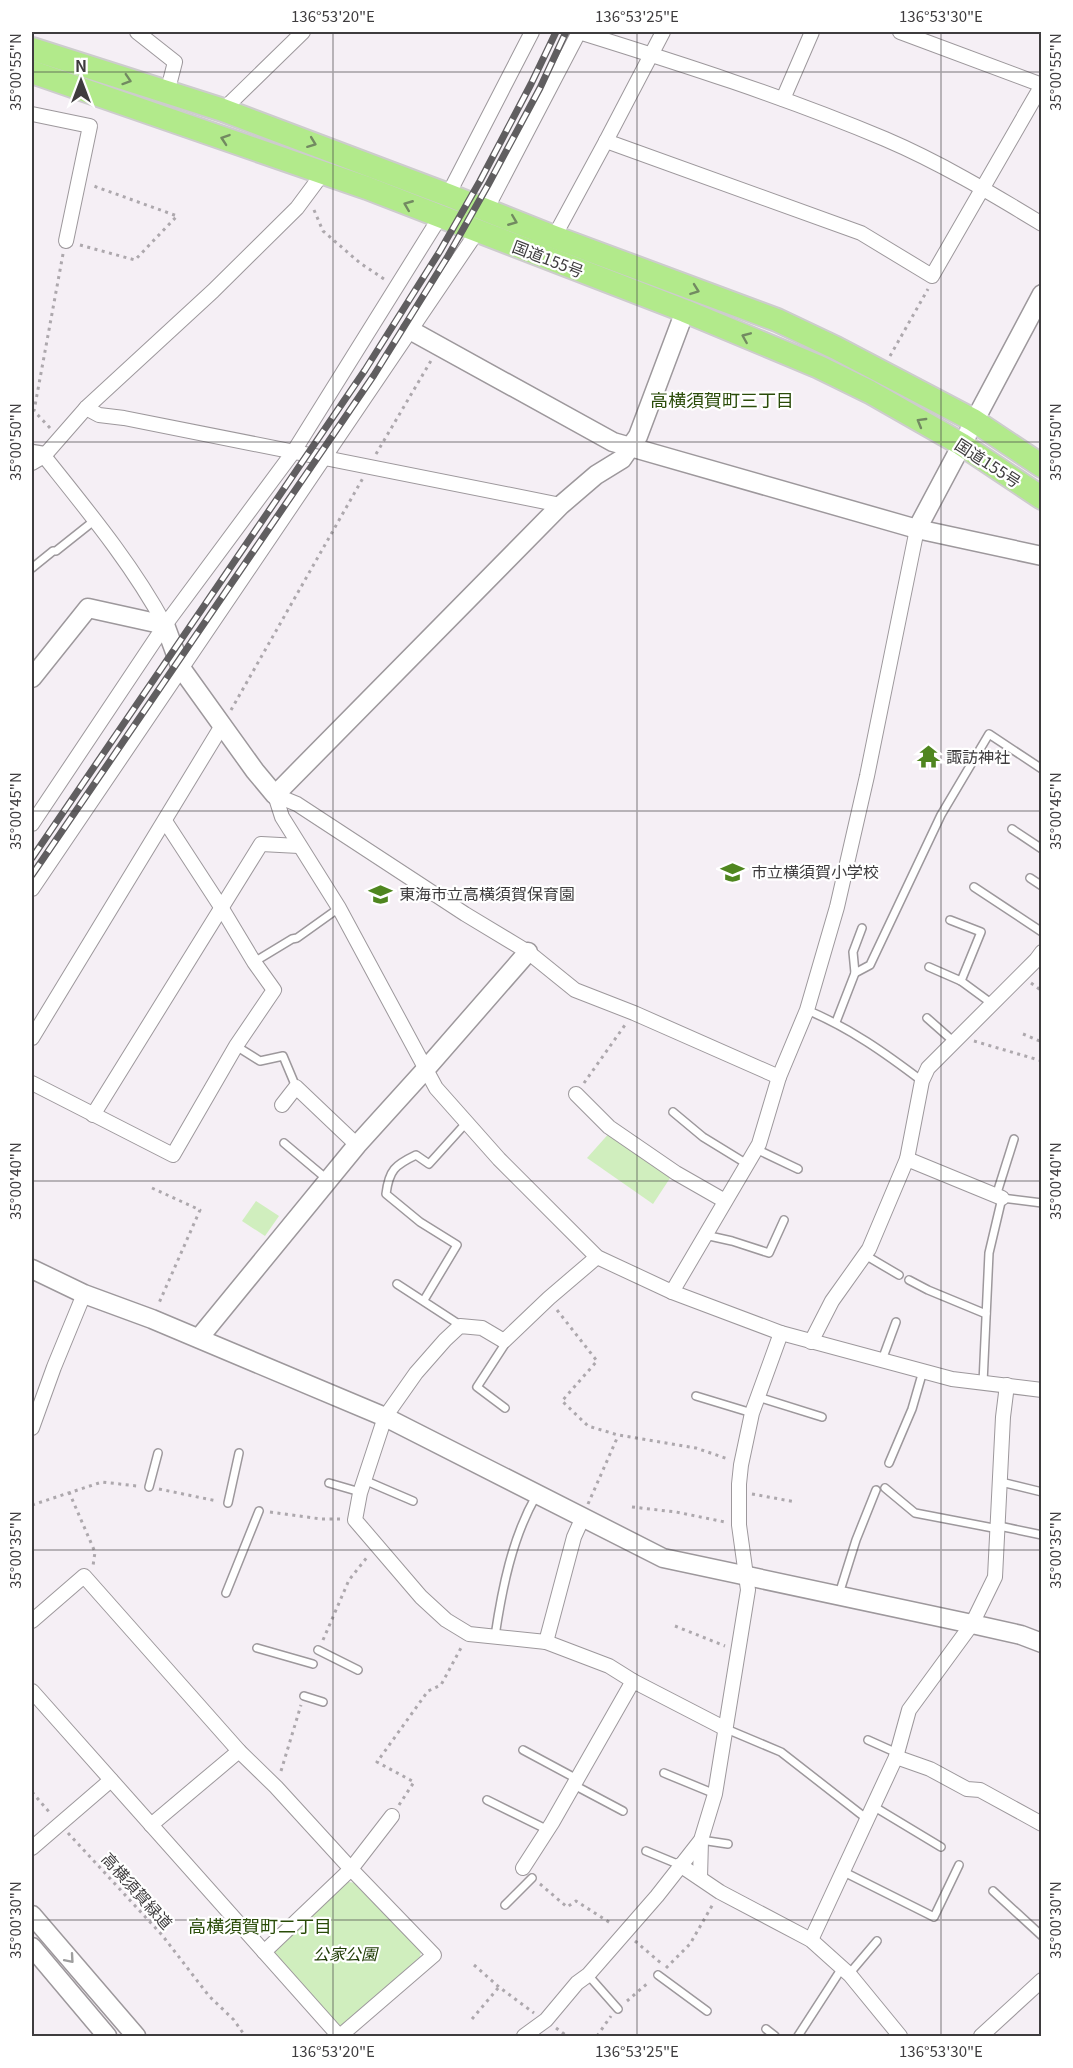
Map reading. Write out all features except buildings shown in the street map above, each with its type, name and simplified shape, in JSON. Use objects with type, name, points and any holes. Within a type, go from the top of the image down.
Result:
[{"type":"highway","name":"国道155号","points":[[32,49],[223,110],[777,320],[973,420],[1041,466]]},
{"type":"highway","name":"国道155号","points":[[32,72],[367,188],[685,311],[819,367],[870,392],[961,444],[1041,498]]},
{"type":"street","points":[[136,32],[175,62],[167,93]]},
{"type":"street","points":[[223,110],[303,32]]},
{"type":"street","points":[[448,195],[531,32]]},
{"type":"street","points":[[486,210],[579,32],[783,99],[887,140],[983,188],[1041,224]]},
{"type":"street","points":[[554,237],[663,32]]},
{"type":"street","points":[[783,99],[812,32]]},
{"type":"street","points":[[606,141],[861,233],[932,276],[1041,85],[900,32]]},
{"type":"street","points":[[32,114],[90,126],[66,241]]},
{"type":"street","points":[[323,173],[297,208],[213,291],[86,408],[60,439],[36,458],[95,520],[150,596],[165,625],[181,668],[275,795],[282,817],[339,908],[436,1088],[499,1159],[597,1257],[672,1292],[811,1342],[952,1378],[1041,1390]]},
{"type":"street","points":[[32,824],[165,625],[294,451],[440,217]]},
{"type":"street","points":[[32,889],[477,232]]},
{"type":"street","points":[[672,1292],[759,1144],[779,1077],[807,1010],[837,907],[864,787],[916,529],[1041,294]]},
{"type":"street","points":[[275,795],[561,505],[596,475],[622,459],[638,435],[685,311]]},
{"type":"street","points":[[410,330],[613,442],[916,529],[1041,556]]},
{"type":"street","points":[[86,408],[99,415],[326,457],[561,505]]},
{"type":"street","points":[[32,678],[88,608],[165,625]]},
{"type":"street","points":[[32,1038],[223,724]]},
{"type":"street","points":[[275,795],[297,804],[465,914],[528,952],[575,990],[634,1013],[779,1077]]},
{"type":"street","points":[[32,1083],[173,1155],[236,1046],[274,990],[165,821]]},
{"type":"street","points":[[93,1115],[261,844],[299,846]]},
{"type":"street","points":[[199,1338],[357,1145],[528,952]]},
{"type":"street","points":[[811,1342],[832,1301],[869,1249],[907,1159],[922,1081],[928,1068],[1036,960],[1041,952]]},
{"type":"street","points":[[282,1105],[296,1087],[357,1145]]},
{"type":"street","points":[[576,1094],[609,1127],[676,1173],[725,1201]]},
{"type":"street","points":[[907,1159],[999,1197]]},
{"type":"street","points":[[597,1257],[504,1341],[482,1328],[460,1326],[445,1340],[416,1373],[385,1417],[362,1486],[355,1520],[421,1597],[446,1620],[469,1634],[546,1642],[609,1666],[633,1681],[724,1728]]},
{"type":"street","points":[[32,1269],[84,1294],[199,1338],[385,1417],[663,1558],[972,1624],[1020,1635],[1041,1643]]},
{"type":"street","points":[[32,1428],[84,1294]]},
{"type":"street","points":[[700,1878],[701,1839],[715,1794],[748,1590],[739,1525],[738,1491],[741,1465],[752,1413],[781,1333]]},
{"type":"street","points":[[811,1940],[896,1755],[909,1710],[972,1624],[995,1577],[1003,1417],[1007,1385]]},
{"type":"street","points":[[546,1642],[571,1547],[583,1517]]},
{"type":"street","points":[[32,1621],[84,1576],[238,1751],[276,1787],[434,1955],[340,2037],[32,1691]]},
{"type":"street","points":[[528,1873],[548,1830],[633,1681]]},
{"type":"street","points":[[151,1825],[238,1751]]},
{"type":"street","points":[[896,1755],[930,1769],[967,1789],[980,1790],[1041,1824]]},
{"type":"street","points":[[32,1848],[111,1780]]},
{"type":"street","points":[[264,1952],[351,1869],[392,1816]]},
{"type":"street","points":[[524,2037],[546,2020],[577,1983],[588,1975],[657,1896],[701,1839]]},
{"type":"street","points":[[680,1865],[720,1892],[811,1940],[846,1971],[900,2037]]},
{"type":"street","points":[[32,1915],[136,2037]]},
{"type":"street","points":[[32,1947],[107,2037]]},
{"type":"street","points":[[981,2037],[1041,1980]]},
{"type":"lane","points":[[32,568],[53,551],[56,552],[95,520]]},
{"type":"lane","points":[[855,973],[870,965],[941,815],[988,734],[1041,769]]},
{"type":"lane","points":[[1012,829],[1041,849]]},
{"type":"lane","points":[[1030,878],[1041,886]]},
{"type":"lane","points":[[974,887],[1041,932]]},
{"type":"lane","points":[[254,962],[297,938],[339,908]]},
{"type":"lane","points":[[950,920],[981,932],[961,981]]},
{"type":"lane","points":[[836,1022],[855,973],[853,952],[862,928]]},
{"type":"lane","points":[[929,967],[961,981],[991,1003]]},
{"type":"lane","points":[[807,1010],[836,1022],[922,1081]]},
{"type":"lane","points":[[927,1018],[956,1039]]},
{"type":"lane","points":[[236,1046],[260,1061],[283,1056],[296,1087]]},
{"type":"lane","points":[[673,1112],[702,1137],[747,1164]]},
{"type":"lane","points":[[424,1300],[457,1245],[420,1222],[386,1194],[388,1178],[403,1161],[416,1155],[429,1164],[467,1122]]},
{"type":"lane","points":[[983,1383],[989,1253],[999,1197],[1014,1139]]},
{"type":"lane","points":[[284,1143],[328,1180]]},
{"type":"lane","points":[[756,1149],[798,1169]]},
{"type":"lane","points":[[999,1197],[1041,1203]]},
{"type":"lane","points":[[705,1235],[770,1253],[784,1220]]},
{"type":"lane","points":[[864,1255],[899,1275]]},
{"type":"lane","points":[[909,1280],[927,1290],[986,1314]]},
{"type":"lane","points":[[397,1284],[460,1326]]},
{"type":"lane","points":[[882,1360],[896,1322]]},
{"type":"lane","points":[[504,1341],[505,1344],[477,1387],[505,1408]]},
{"type":"lane","points":[[889,1463],[912,1409],[923,1371]]},
{"type":"lane","points":[[696,1396],[752,1413]]},
{"type":"lane","points":[[758,1397],[822,1417]]},
{"type":"lane","points":[[149,1487],[158,1453]]},
{"type":"lane","points":[[228,1503],[239,1453]]},
{"type":"lane","points":[[1001,1482],[1041,1492]]},
{"type":"lane","points":[[329,1483],[362,1486],[413,1501]]},
{"type":"lane","points":[[885,1488],[915,1513],[1041,1535]]},
{"type":"lane","points":[[839,1596],[856,1540],[876,1490]]},
{"type":"lane","points":[[495,1636],[511,1558],[537,1494]]},
{"type":"lane","points":[[226,1593],[259,1511]]},
{"type":"lane","points":[[257,1648],[313,1664]]},
{"type":"lane","points":[[318,1650],[358,1670]]},
{"type":"lane","points":[[304,1696],[323,1702]]},
{"type":"lane","points":[[724,1728],[781,1752],[870,1812],[941,1847]]},
{"type":"lane","points":[[868,1740],[896,1755]]},
{"type":"lane","points":[[523,1750],[623,1811]]},
{"type":"lane","points":[[664,1773],[715,1794]]},
{"type":"lane","points":[[487,1800],[548,1830]]},
{"type":"lane","points":[[701,1839],[728,1844]]},
{"type":"lane","points":[[646,1851],[680,1865]]},
{"type":"lane","points":[[842,1871],[934,1917],[959,1865]]},
{"type":"lane","points":[[505,1905],[528,1873]]},
{"type":"lane","points":[[993,1891],[1041,1936]]},
{"type":"lane","points":[[798,2037],[846,1971],[877,1941]]},
{"type":"lane","points":[[588,1975],[618,2009]]},
{"type":"lane","points":[[658,1975],[707,2011]]},
{"type":"lane","points":[[766,2029],[775,2037]]},
{"type":"path","points":[[60,439],[34,411],[66,241],[135,261],[177,216],[79,180]]},
{"type":"path","points":[[308,194],[323,231],[360,263],[396,287]]},
{"type":"path","points":[[889,358],[929,287],[932,276]]},
{"type":"path","points":[[223,724],[440,347]]},
{"type":"path","points":[[576,1094],[634,1013]]},
{"type":"path","points":[[1023,1034],[1041,1042]]},
{"type":"path","points":[[956,1039],[1041,1060]]},
{"type":"path","points":[[152,1188],[200,1210],[152,1319]]},
{"type":"path","points":[[549,1298],[597,1361],[562,1401],[588,1426],[618,1436],[696,1448],[741,1465]]},
{"type":"path","points":[[583,1517],[618,1436]]},
{"type":"path","points":[[32,1505],[102,1482],[149,1487],[228,1503]]},
{"type":"path","points":[[738,1491],[796,1502]]},
{"type":"path","points":[[69,1492],[95,1552],[91,1583]]},
{"type":"path","points":[[632,1507],[676,1512],[739,1525]]},
{"type":"path","points":[[259,1511],[321,1519],[355,1520]]},
{"type":"path","points":[[675,1626],[738,1651]]},
{"type":"path","points":[[392,1816],[414,1782],[377,1762],[428,1690],[441,1685],[469,1634]]},
{"type":"path","name":"高横須賀緑道","points":[[32,1791],[162,1935],[209,1996],[234,2020],[245,2037]]},
{"type":"path","points":[[528,1873],[567,1906],[576,1901],[625,1933],[666,1967]]},
{"type":"path","points":[[474,1965],[499,1987],[567,2037]]},
{"type":"path","points":[[472,2019],[499,1987]]},
{"type":"green space","points":[[612,1130],[674,1172],[653,1204],[587,1158]]},
{"type":"green space","points":[[256,1201],[279,1216],[265,1236],[242,1221]]},
{"type":"green space","name":"公家公園","points":[[348,1882],[357,1883],[421,1951],[420,1958],[343,2025],[336,2025],[274,1953],[274,1946]]},
{"type":"railway","points":[[32,858],[365,370],[440,251],[480,181],[556,32]]},
{"type":"railway","points":[[32,875],[374,375],[448,256],[488,185],[540,88],[566,32]]},
{"type":"place","name":"諏訪神社","points":[[928,757]]},
{"type":"place","name":"市立横須賀小学校","points":[[733,872]]},
{"type":"place","name":"東海市立高横須賀保育園","points":[[381,894]]},
{"type":"district","name":"高横須賀町三丁目","points":[[722,401]]},
{"type":"district","name":"高横須賀町二丁目","points":[[260,1927]]}]
